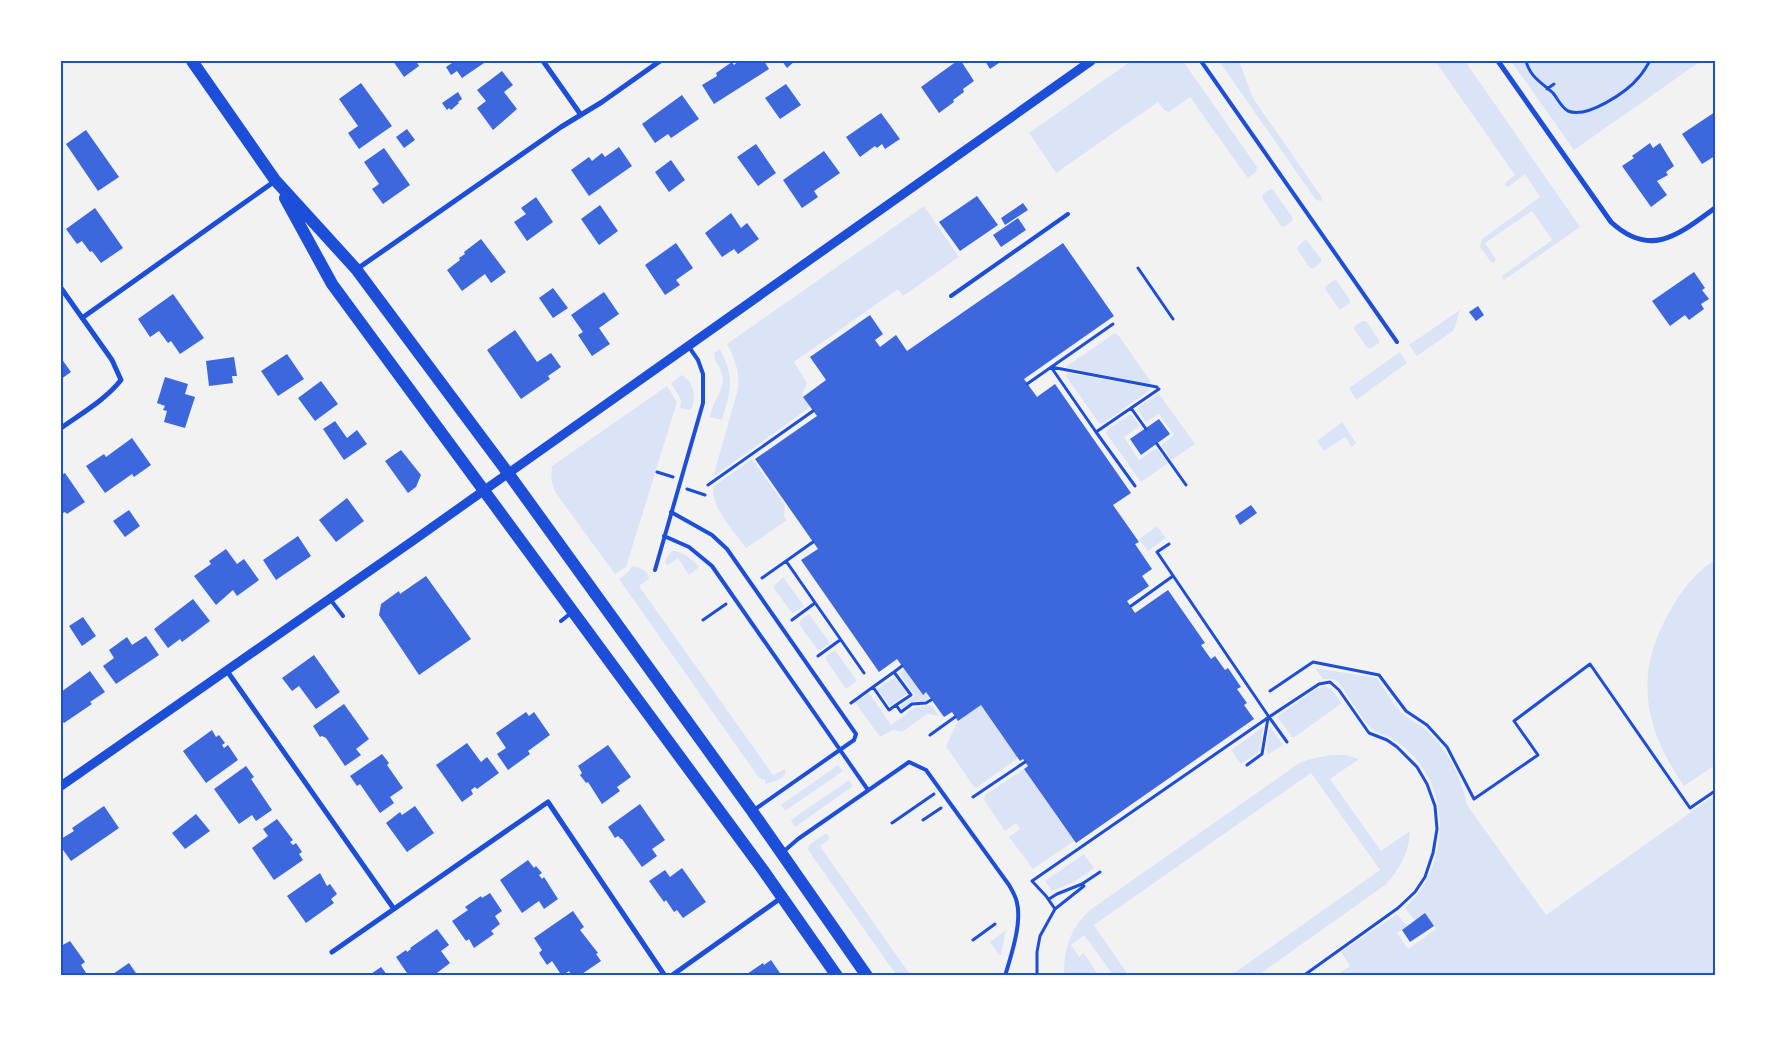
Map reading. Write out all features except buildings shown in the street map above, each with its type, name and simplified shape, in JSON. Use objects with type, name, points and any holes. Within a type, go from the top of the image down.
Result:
[{"type":"main road","points":[[192,61],[275,180],[332,284],[731,827],[837,976]]},
{"type":"main road","points":[[275,180],[356,269],[403,332],[624,631],[867,976]]},
{"type":"street","points":[[544,61],[581,115]]},
{"type":"street","points":[[356,269],[660,61]]},
{"type":"street","points":[[61,786],[508,474],[1091,61]]},
{"type":"street","points":[[1498,61],[1611,222],[1620,230],[1641,240],[1661,241],[1676,235],[1715,208]]},
{"type":"street","points":[[82,318],[275,180]]},
{"type":"street","points":[[61,288],[112,360],[121,380],[102,399],[61,428]]},
{"type":"street","points":[[227,671],[394,908]]},
{"type":"street","points":[[332,952],[548,802],[665,976]]},
{"type":"street","points":[[671,976],[782,898]]},
{"type":"lane","points":[[1201,61],[1397,342]]},
{"type":"lane","points":[[952,296],[1068,214]]},
{"type":"lane","points":[[655,570],[703,403],[704,374],[698,360],[688,345]]},
{"type":"lane","points":[[671,512],[712,535],[726,549],[856,734],[856,738],[752,811]]},
{"type":"lane","points":[[664,536],[689,547],[712,566],[868,790]]},
{"type":"lane","points":[[330,599],[342,616]]},
{"type":"lane","points":[[561,621],[573,611]]},
{"type":"lane","points":[[782,853],[798,839],[909,762],[926,770],[1009,885],[1017,902],[1017,923],[1011,958],[1005,976]]},
{"type":"path","points":[[1526,61],[1536,80],[1568,110],[1576,112],[1598,107],[1627,88],[1639,78],[1650,61]]},
{"type":"path","points":[[1547,89],[1554,84]]},
{"type":"path","points":[[1138,268],[1173,319]]},
{"type":"path","points":[[1028,384],[1113,324]]},
{"type":"path","points":[[1051,367],[1158,388],[1096,432]]},
{"type":"path","points":[[1051,367],[1135,486]]},
{"type":"path","points":[[1131,408],[1146,429]]},
{"type":"path","points":[[708,485],[813,411]]},
{"type":"path","points":[[1157,444],[1186,485]]},
{"type":"path","points":[[658,472],[680,480]]},
{"type":"path","points":[[678,487],[705,495]]},
{"type":"path","points":[[762,578],[813,542]]},
{"type":"path","points":[[1169,544],[1157,552],[1268,717],[1288,742]]},
{"type":"path","points":[[786,561],[864,673]]},
{"type":"path","points":[[1131,606],[1173,576]]},
{"type":"path","points":[[792,620],[815,603]]},
{"type":"path","points":[[703,620],[726,604]]},
{"type":"path","points":[[818,656],[840,640]]},
{"type":"path","points":[[1270,691],[1313,662],[1379,675],[1406,711],[1427,725],[1447,747],[1474,799],[1538,755],[1514,720],[1590,664],[1690,808],[1715,791]]},
{"type":"path","points":[[851,703],[902,666]]},
{"type":"path","points":[[873,687],[889,710],[911,695],[894,672]]},
{"type":"path","points":[[1055,909],[1049,899],[1032,880],[1268,717],[1314,687],[1330,682],[1339,690],[1370,733],[1387,740],[1397,747],[1417,767],[1427,784],[1434,806],[1437,829],[1434,853],[1425,877],[1415,892],[1398,908],[1303,976]]},
{"type":"path","points":[[896,705],[901,712],[912,704],[926,703],[931,700]]},
{"type":"path","points":[[930,735],[955,717]]},
{"type":"path","points":[[1247,765],[1262,754],[1268,717]]},
{"type":"path","points":[[973,797],[1025,762]]},
{"type":"path","points":[[892,823],[940,790]]},
{"type":"path","points":[[923,820],[950,802]]},
{"type":"path","points":[[1049,899],[1082,884],[1100,872]]},
{"type":"path","points":[[1037,976],[1037,952],[1040,936],[1055,909],[1084,886],[1082,884]]},
{"type":"path","points":[[973,940],[995,924]]},
{"type":"shaded area","points":[[1131,61],[1183,61],[1257,167],[1256,172],[1247,177],[1190,97],[1169,112],[1164,110],[1158,102],[1056,173],[1029,133]]},
{"type":"shaded area","points":[[1219,61],[1239,61],[1253,98],[1321,196],[1322,201],[1316,200]]},
{"type":"shaded area","points":[[1435,61],[1465,61],[1580,227],[1504,280],[1502,276],[1552,240],[1532,211],[1485,243],[1496,259],[1494,263],[1491,262],[1480,247],[1482,239],[1540,197],[1525,174],[1508,187],[1505,186],[1505,183],[1515,175]]},
{"type":"shaded area","points":[[1511,61],[1701,61],[1574,150]]},
{"type":"shaded area","points":[[1271,189],[1293,218],[1284,227],[1281,226],[1262,198],[1263,194]]},
{"type":"shaded area","points":[[924,206],[959,257],[903,296],[898,289],[794,362],[807,383],[802,395],[810,407],[713,477],[738,389],[736,366],[727,344]]},
{"type":"shaded area","points":[[1306,239],[1321,259],[1321,262],[1313,269],[1310,268],[1297,249]]},
{"type":"shaded area","points":[[1334,280],[1337,281],[1350,300],[1350,303],[1341,309],[1339,309],[1325,289]]},
{"type":"shaded area","points":[[1460,310],[1454,330],[1417,356],[1409,345]]},
{"type":"shaded area","points":[[1362,321],[1366,321],[1379,340],[1379,343],[1370,349],[1354,329]]},
{"type":"shaded area","points":[[1115,333],[1151,382],[1149,384],[1067,368],[1067,366]]},
{"type":"shaded area","points":[[720,349],[730,376],[728,400],[722,420],[710,417],[723,379],[714,353]]},
{"type":"shaded area","points":[[1400,352],[1407,363],[1356,400],[1349,388]]},
{"type":"shaded area","points":[[1068,373],[1147,387],[1150,390],[1102,424],[1099,423],[1065,375]]},
{"type":"shaded area","points":[[682,375],[689,381],[693,389],[693,403],[690,410],[680,408],[681,400],[671,383]]},
{"type":"shaded area","points":[[667,386],[677,402],[626,567],[615,574],[555,492],[551,479],[552,466]]},
{"type":"shaded area","points":[[1158,394],[1195,444],[1172,460],[1161,445],[1174,435],[1159,414],[1146,422],[1138,410],[1140,406]]},
{"type":"shaded area","points":[[1129,415],[1132,415],[1140,426],[1124,437],[1139,460],[1157,448],[1168,463],[1141,482],[1106,433],[1108,429]]},
{"type":"shaded area","points":[[1342,422],[1356,443],[1352,447],[1345,437],[1324,451],[1317,441]]},
{"type":"shaded area","points":[[752,459],[785,505],[784,517],[787,520],[746,548],[719,510],[713,493],[714,486]]},
{"type":"shaded area","points":[[1157,526],[1166,538],[1148,551],[1139,539]]},
{"type":"shaded area","points":[[673,551],[680,552],[686,556],[698,565],[698,568],[689,575],[678,558],[667,566],[667,558]]},
{"type":"shaded area","points":[[1715,560],[1715,765],[1684,786],[1670,764],[1652,722],[1648,700],[1651,657],[1658,634],[1679,596],[1701,570]]},
{"type":"shaded area","points":[[632,566],[643,569],[647,573],[649,579],[639,586],[773,775],[785,769],[785,775],[771,783],[765,784],[765,780],[759,778],[619,579]]},
{"type":"shaded area","points":[[783,577],[804,606],[793,613],[773,587]]},
{"type":"shaded area","points":[[809,614],[830,643],[820,650],[817,649],[799,624]]},
{"type":"shaded area","points":[[835,650],[857,681],[846,689],[826,660],[826,656]]},
{"type":"shaded area","points":[[1315,668],[1377,678],[1402,713],[1424,728],[1440,744],[1457,773],[1467,805],[1546,915],[1715,795],[1715,976],[1336,976],[1350,966],[1341,952],[1397,914],[1407,926],[1397,933],[1408,949],[1436,929],[1425,914],[1415,921],[1405,908],[1419,892],[1429,874],[1436,855],[1440,834],[1439,813],[1435,793],[1426,774],[1414,757],[1394,740],[1373,730],[1337,681],[1323,679]]},
{"type":"shaded area","points":[[905,669],[922,695],[926,692],[930,698],[925,701],[913,702],[902,709],[900,706],[915,696],[899,673]]},
{"type":"shaded area","points":[[895,677],[907,694],[890,706],[877,689]]},
{"type":"shaded area","points":[[1325,686],[1331,689],[1342,703],[1293,738],[1277,717],[1316,689]]},
{"type":"shaded area","points":[[869,693],[891,725],[914,708],[931,705],[939,716],[927,714],[902,732],[893,730],[880,737],[855,702]]},
{"type":"shaded area","points":[[981,705],[1018,758],[976,788],[946,746],[958,721]]},
{"type":"shaded area","points":[[1263,727],[1260,751],[1241,764],[1231,750]]},
{"type":"shaded area","points":[[1271,728],[1283,745],[1269,754],[1266,750],[1269,730]]},
{"type":"shaded area","points":[[1331,755],[1346,755],[1359,759],[1330,779],[1381,851],[1410,831],[1408,846],[1403,860],[1385,885],[1257,976],[1230,976],[1380,870],[1311,773],[1094,925],[1129,976],[1114,976],[1084,935],[1071,945],[1079,957],[1084,953],[1099,976],[1064,976],[1065,957],[1073,932],[1090,910],[1298,764]]},
{"type":"shaded area","points":[[838,765],[843,771],[785,811],[781,805]]},
{"type":"shaded area","points":[[1024,769],[1074,841],[1033,869],[1009,837],[1020,829],[1016,823],[1005,831],[984,800],[985,795]]},
{"type":"shaded area","points":[[849,780],[853,786],[795,827],[791,820]]},
{"type":"shaded area","points":[[825,834],[828,834],[829,839],[820,846],[911,976],[897,976],[808,850],[809,845]]},
{"type":"shaded area","points":[[1084,854],[1094,868],[1074,882],[1052,891],[1045,881]]},
{"type":"shaded area","points":[[1006,930],[1001,955],[999,955],[990,942]]}]
